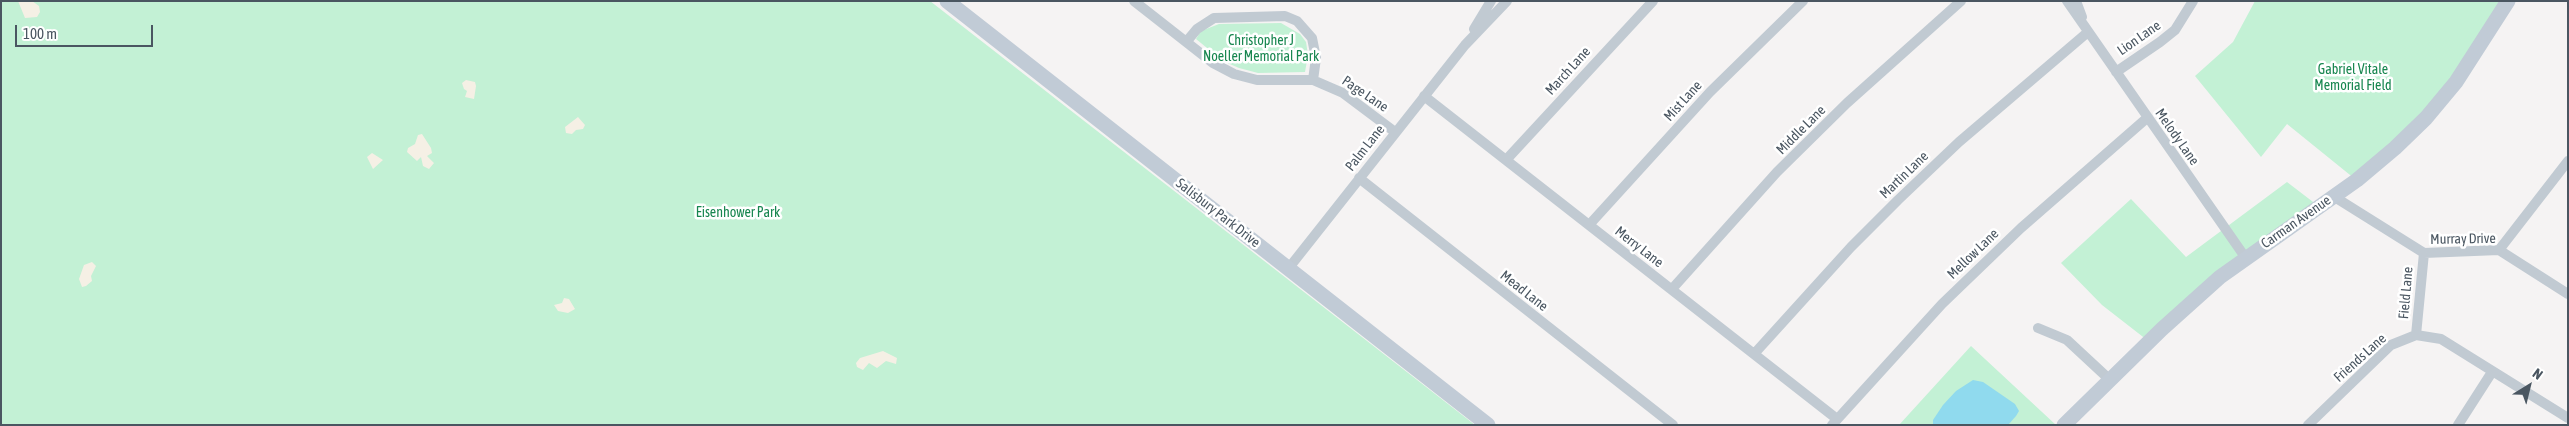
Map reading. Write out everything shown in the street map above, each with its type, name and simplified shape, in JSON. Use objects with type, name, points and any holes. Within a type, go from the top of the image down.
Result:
[{"type":"main road","name":"Salisbury Park Drive","points":[[948,1],[1488,425]]},
{"type":"main road","name":"Carman Avenue","points":[[2064,425],[2200,294],[2245,257],[2357,180],[2395,148],[2426,118],[2456,82],[2508,1]]},
{"type":"street","name":"Page Lane","points":[[1134,1],[1213,63],[1234,74],[1257,80],[1313,80],[1343,93],[1395,132]]},
{"type":"street","name":"Palm Lane","points":[[1465,45],[1491,1]]},
{"type":"street","name":"Palm Lane","points":[[1288,269],[1465,45],[1507,1]]},
{"type":"street","name":"March Lane","points":[[1506,160],[1652,1]]},
{"type":"street","name":"Mist Lane","points":[[1589,225],[1710,92],[1803,1]]},
{"type":"street","name":"Middle Lane","points":[[1672,290],[1784,165],[1867,84],[1961,1]]},
{"type":"street","name":"Melody Lane","points":[[2067,1],[2245,257]]},
{"type":"street","name":"Melody Lane","points":[[2076,1],[2088,32]]},
{"type":"street","name":"Lion Lane","points":[[2116,72],[2160,42],[2174,30],[2193,1]]},
{"type":"street","points":[[1187,41],[1197,29],[1214,18],[1285,16],[1297,21],[1312,38],[1316,58],[1313,80]]},
{"type":"street","name":"Martin Lane","points":[[1754,354],[1851,247],[1898,200],[1959,142],[2088,32]]},
{"type":"street","name":"Merry Lane","points":[[1424,96],[1754,354],[1835,422]]},
{"type":"street","name":"Mellow Lane","points":[[1835,422],[1942,304],[2021,228],[2147,118]]},
{"type":"street","points":[[2499,250],[2568,161]]},
{"type":"street","name":"Mead Lane","points":[[1359,178],[1673,425]]},
{"type":"street","name":"Murray Drive","points":[[2332,196],[2424,253],[2499,250],[2568,294]]},
{"type":"street","name":"Field Lane","points":[[2416,335],[2424,253]]},
{"type":"street","points":[[2038,328],[2067,340],[2109,380]]},
{"type":"street","points":[[2416,335],[2441,339],[2568,418]]},
{"type":"street","name":"Friends Lane","points":[[2308,425],[2391,345],[2416,335]]},
{"type":"street","points":[[2458,425],[2492,372]]},
{"type":"green space","name":"Eisenhower Park","points":[[1,1],[930,1],[1475,425],[1,425]]},
{"type":"green space","name":"Gabriel Vitale Memorial Field","points":[[2255,1],[2507,1],[2454,82],[2355,179],[2287,124],[2261,157],[2195,76],[2233,42]]},
{"type":"green space","name":"Christopher J Noeller Memorial Park","points":[[1281,23],[1300,34],[1306,42],[1308,55],[1305,72],[1258,73],[1239,68],[1223,61],[1196,39],[1201,31],[1219,24]]},
{"type":"green space","points":[[2287,182],[2317,205],[2147,340],[2102,305],[2061,263],[2131,199],[2186,257]]},
{"type":"green space","points":[[1971,346],[2056,425],[1899,425]]},
{"type":"sand","points":[[18,1],[32,1],[39,6],[40,12],[37,17],[25,18]]},
{"type":"sand","points":[[466,80],[475,82],[474,99],[465,97],[467,91],[462,83]]},
{"type":"sand","points":[[578,117],[585,125],[583,129],[576,130],[572,134],[566,133],[565,127]]},
{"type":"sand","points":[[422,134],[431,148],[432,153],[427,156],[434,163],[429,169],[423,166],[421,157],[417,161],[407,152],[408,148],[415,144],[418,135]]},
{"type":"sand","points":[[372,153],[383,160],[373,169],[367,157]]},
{"type":"sand","points":[[92,262],[96,266],[91,276],[92,281],[82,287],[79,279],[84,265]]},
{"type":"sand","points":[[564,298],[569,299],[575,309],[568,313],[558,311],[554,305],[562,303]]},
{"type":"sand","points":[[883,351],[897,358],[896,364],[886,361],[877,368],[869,363],[863,370],[857,367],[856,363],[860,358]]},
{"type":"water","points":[[1973,380],[1983,382],[2015,404],[2019,411],[2016,416],[2008,425],[1933,425],[1933,420],[1943,405],[1956,391]]}]
